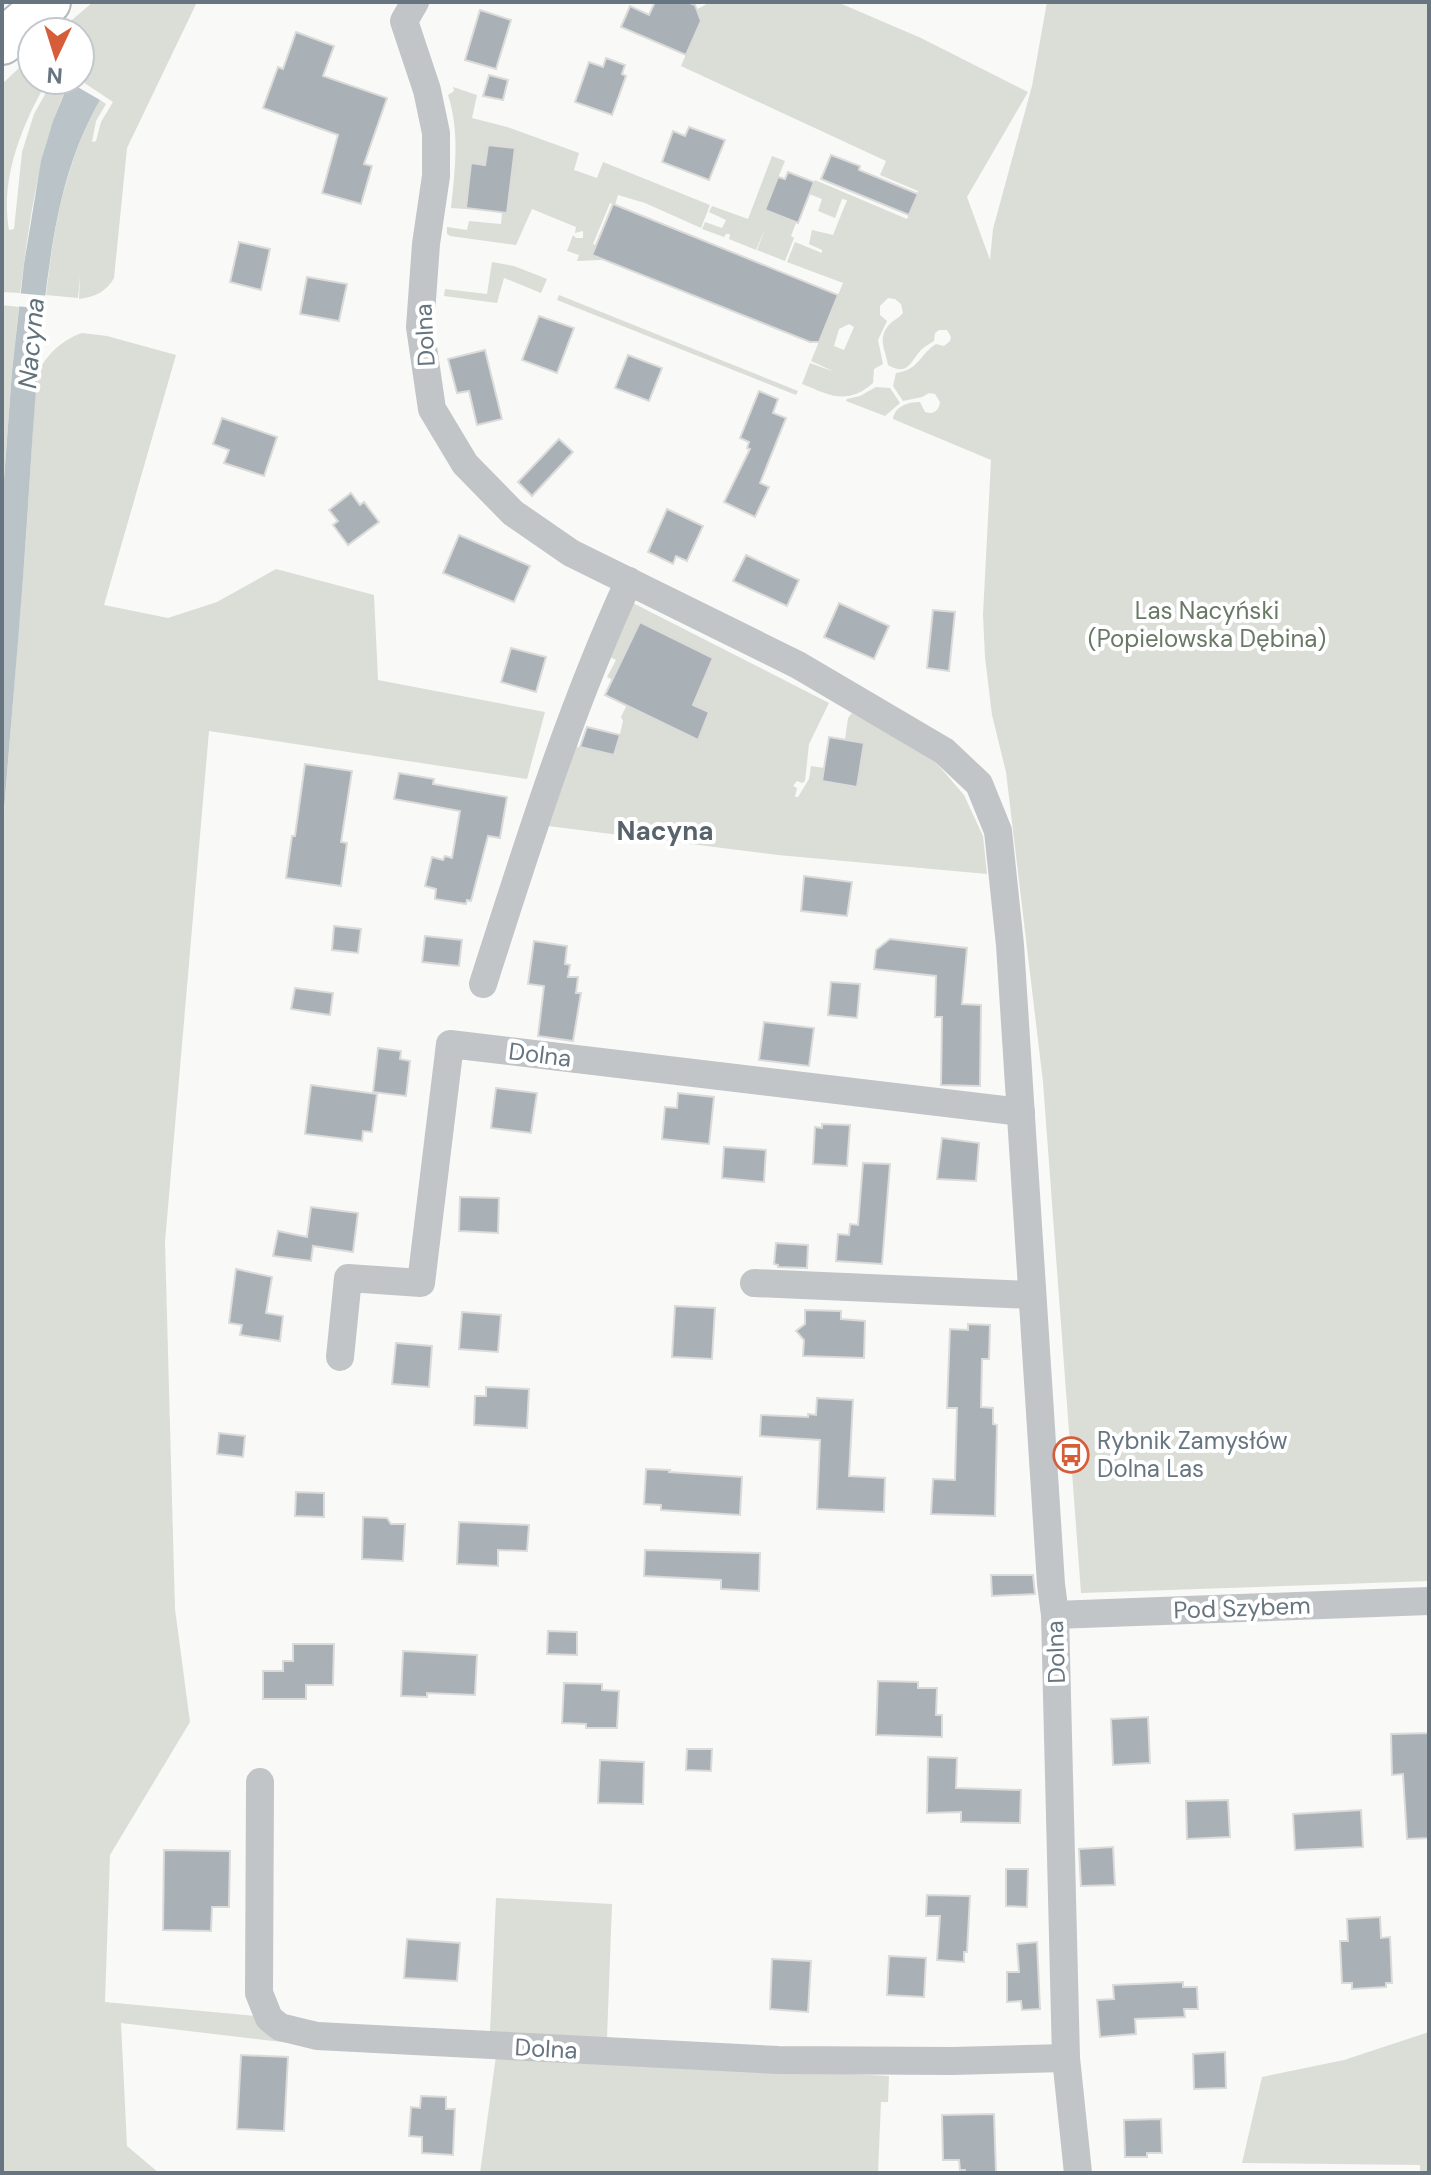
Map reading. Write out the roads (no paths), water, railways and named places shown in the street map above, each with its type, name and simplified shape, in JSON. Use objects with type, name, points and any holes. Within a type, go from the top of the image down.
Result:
[{"type":"main road","points":[[2,42],[48,2]]},
{"type":"street","name":"Dolna","points":[[415,2],[404,21],[427,90],[436,133],[436,176],[426,244],[420,327],[432,409],[465,464],[513,513],[571,553],[798,665],[944,751],[979,784],[998,831],[1010,945],[1055,1615],[1066,2058],[1078,2173]]},
{"type":"street","points":[[483,984],[561,746],[598,649],[629,581]]},
{"type":"street","name":"Dolna","points":[[340,1357],[348,1278],[421,1283],[450,1044],[1021,1112]]},
{"type":"street","points":[[754,1283],[1032,1295]]},
{"type":"street","name":"Pod Szybem","points":[[1055,1615],[1429,1601]]},
{"type":"street","name":"Dolna","points":[[260,1782],[259,1993],[269,2018],[280,2027],[317,2036],[726,2058],[967,2061],[1066,2058]]},
{"type":"water","points":[[63,96],[93,96],[100,100],[69,172],[48,272],[2,837],[2,507],[24,264],[41,161]]},
{"type":"place","name":"Rybnik Zamysłów Dolna Las","points":[[1071,1455]]},
{"type":"district","name":"Nacyna","points":[[665,831]]},
{"type":"park label","name":"Las Nacyński (Popielowska Dębina)","points":[[1207,625]]}]
